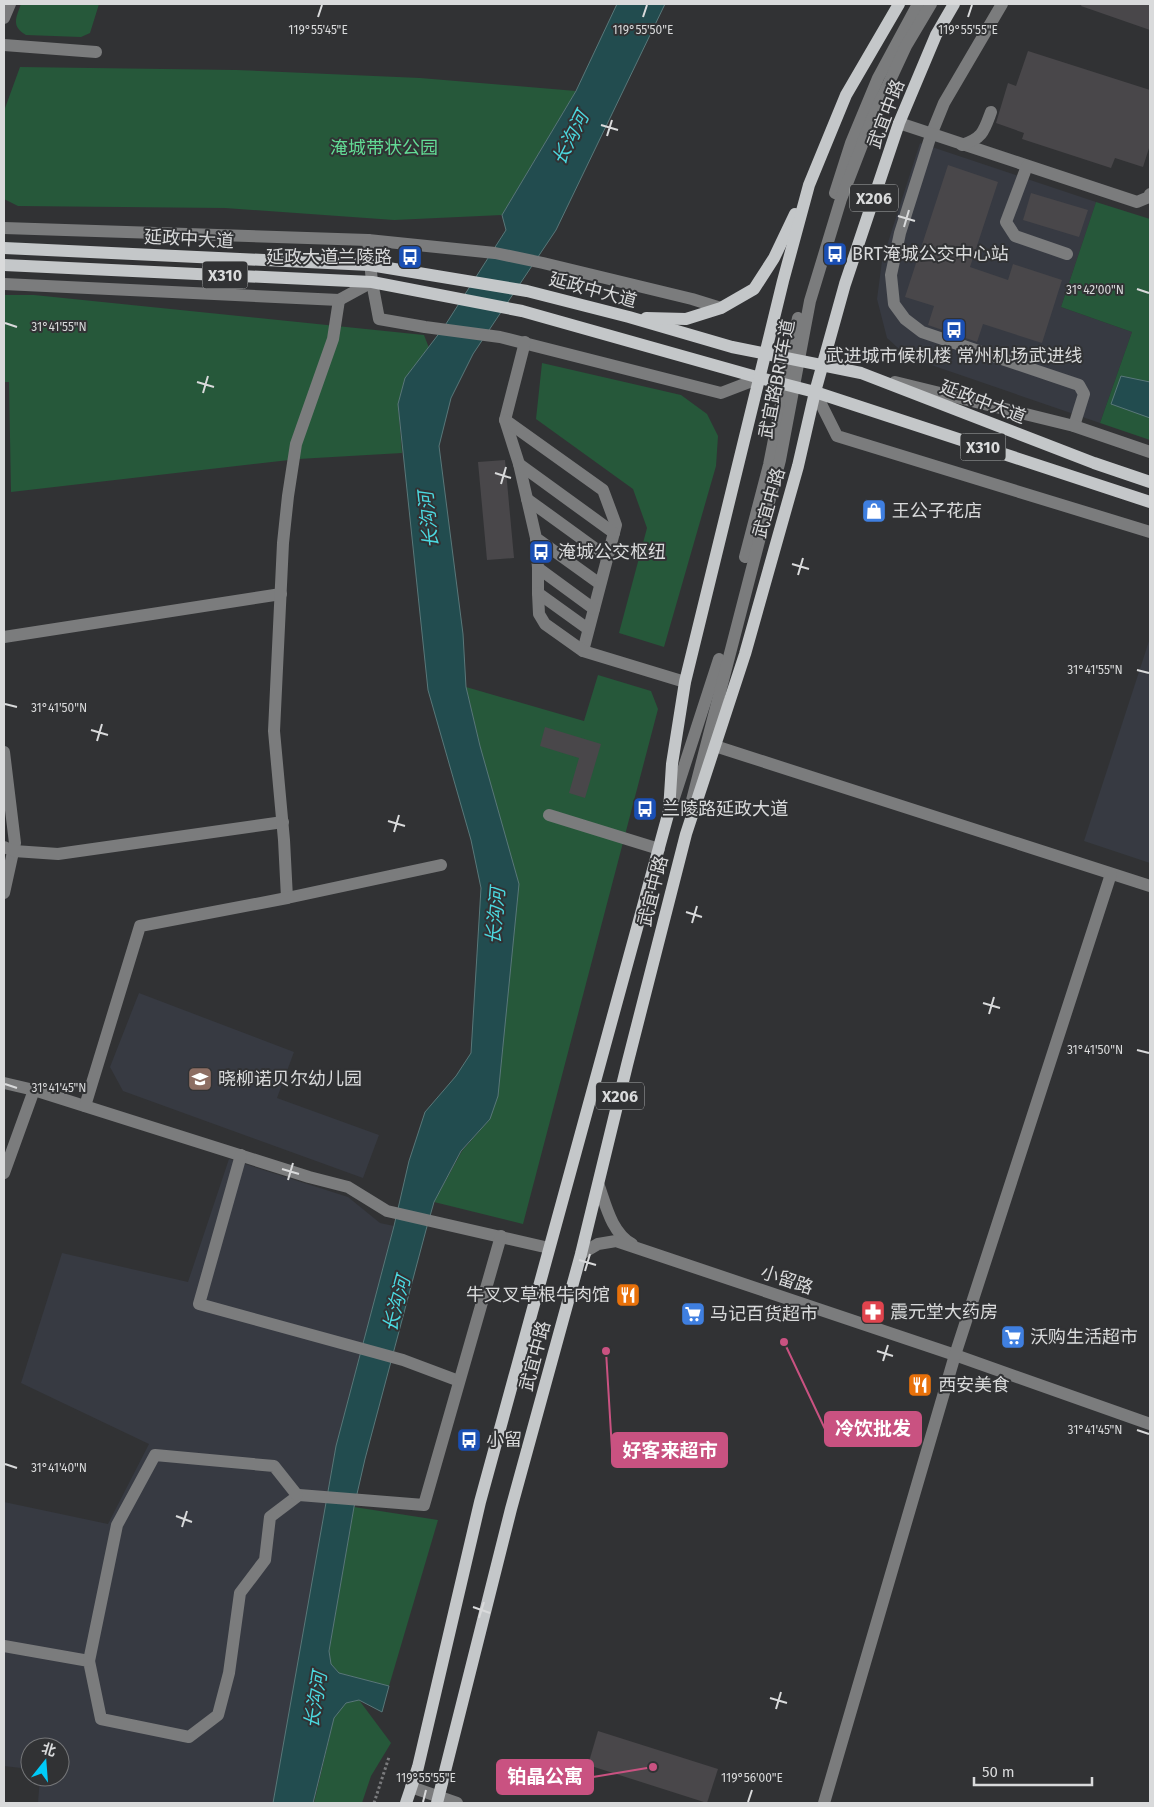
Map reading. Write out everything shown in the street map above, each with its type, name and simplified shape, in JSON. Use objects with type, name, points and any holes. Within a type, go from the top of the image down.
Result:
[{"type":"main road","name":"武宜中路","points":[[406,1803],[418,1767],[480,1502],[669,811],[672,764],[685,682],[783,281],[809,185],[846,95],[899,4]]},
{"type":"main road","name":"武宜中路","points":[[437,1800],[511,1509],[599,1186],[627,1064],[686,834],[745,654],[798,466],[815,392],[844,284],[899,124],[936,35],[954,4]]},
{"type":"main road","points":[[629,317],[686,319],[720,308],[754,288],[774,258],[809,185]]},
{"type":"main road","name":"延政中大道","points":[[4,248],[370,265],[527,291],[629,317],[732,348],[861,373],[1094,463],[1150,482]]},
{"type":"main road","name":"延政中大道","points":[[4,265],[372,282],[522,311],[815,392],[1150,502]]},
{"type":"street","points":[[4,18],[10,4]]},
{"type":"street","name":"武宜路BRT车道","points":[[669,811],[719,661],[789,386],[802,296],[851,143],[878,78],[918,4]]},
{"type":"street","name":"武宜路BRT车道","points":[[794,360],[841,199],[872,119],[906,46],[931,4]]},
{"type":"street","points":[[1002,4],[944,103],[931,135],[900,233],[891,275],[894,304],[905,319],[922,332],[1079,385],[1084,394],[1074,426]]},
{"type":"street","points":[[4,45],[96,52]]},
{"type":"street","points":[[962,145],[974,141],[983,133],[991,112]]},
{"type":"street","points":[[899,124],[1137,202],[1149,197],[1150,194]]},
{"type":"street","points":[[1027,166],[1006,222],[1014,236],[1067,254]]},
{"type":"street","points":[[4,228],[368,240],[495,253],[692,299],[720,308]]},
{"type":"street","points":[[368,240],[372,282],[379,319],[525,342],[721,393],[760,378]]},
{"type":"street","points":[[4,284],[340,300],[372,282]]},
{"type":"street","points":[[287,898],[274,731],[287,505],[296,444],[333,339],[340,300]]},
{"type":"street","points":[[525,342],[505,420],[536,538],[539,614],[545,624],[582,651],[685,682]]},
{"type":"street","points":[[861,373],[1074,426],[1150,452]]},
{"type":"street","name":"武宜路BRT车道","points":[[686,834],[691,800],[780,460],[789,386]]},
{"type":"street","points":[[815,392],[837,436],[1150,532]]},
{"type":"street","points":[[505,420],[603,490],[616,525],[582,651]]},
{"type":"street","points":[[518,464],[614,533]]},
{"type":"street","points":[[527,499],[607,557]]},
{"type":"street","points":[[536,538],[600,584]]},
{"type":"street","points":[[538,568],[594,609]]},
{"type":"street","points":[[538,593],[588,629]]},
{"type":"street","points":[[4,637],[281,594]]},
{"type":"street","points":[[715,746],[1150,886]]},
{"type":"street","points":[[4,752],[16,843],[9,849],[4,893]]},
{"type":"street","points":[[549,816],[659,849]]},
{"type":"street","points":[[9,849],[58,854],[282,822]]},
{"type":"street","points":[[85,1106],[140,926],[287,898],[441,865]]},
{"type":"street","points":[[824,1803],[955,1355],[1111,874]]},
{"type":"street","points":[[4,1083],[34,1090],[348,1187],[387,1210],[549,1248]]},
{"type":"street","points":[[4,1173],[34,1090]]},
{"type":"street","points":[[241,1155],[199,1304],[403,1360],[460,1381]]},
{"type":"street","name":"小留路","points":[[599,1186],[610,1218],[624,1240],[638,1248]]},
{"type":"street","points":[[298,1495],[274,1466],[155,1455],[117,1526],[89,1661],[101,1719],[189,1737],[218,1715],[229,1673],[240,1593],[265,1560],[270,1517],[298,1495],[424,1505],[501,1236]]},
{"type":"street","name":"小留路","points":[[581,1254],[598,1244],[616,1241],[955,1355],[1150,1424]]},
{"type":"street","points":[[4,1646],[89,1661]]},
{"type":"street","points":[[411,1787],[437,1800],[457,1803]]},
{"type":"path","points":[[374,1803],[389,1757]]},
{"type":"shaded area","points":[[920,143],[1096,202],[1061,307],[1132,332],[1100,423],[908,357],[887,338],[877,299],[882,261]]},
{"type":"shaded area","points":[[1150,638],[1150,863],[1084,841]]},
{"type":"shaded area","name":"晓柳诺贝尔幼儿园","points":[[139,993],[294,1052],[277,1098],[379,1135],[363,1178],[123,1091],[110,1067]]},
{"type":"shaded area","points":[[229,1159],[348,1197],[380,1223],[394,1226],[336,1446],[273,1803],[38,1803],[39,1787],[70,1787],[70,1737],[20,1737],[20,1768],[4,1766],[4,1502],[108,1524],[149,1444],[21,1383],[62,1253],[188,1282]]},
{"type":"green space","points":[[21,4],[99,4],[90,33],[81,37],[26,35],[18,28],[16,21]]},
{"type":"green space","name":"淹城带状公园","points":[[20,67],[236,70],[420,78],[576,91],[502,215],[394,220],[225,208],[18,206],[4,199],[4,111]]},
{"type":"green space","points":[[1096,202],[1150,219],[1150,440],[1100,423],[1132,332],[1061,307]]},
{"type":"green space","points":[[4,295],[34,295],[424,335],[429,348],[405,378],[398,404],[402,453],[298,459],[11,492],[9,382],[4,382]]},
{"type":"green space","points":[[542,363],[681,395],[707,414],[718,436],[716,466],[664,647],[619,633],[647,528],[633,489],[536,419]]},
{"type":"green space","points":[[598,675],[651,691],[658,709],[523,1224],[434,1202],[462,1151],[490,1119],[480,746],[466,687],[584,721]]},
{"type":"green space","points":[[354,1507],[438,1520],[389,1686],[339,1673],[331,1664],[329,1651]]},
{"type":"green space","points":[[359,1700],[391,1743],[371,1776],[362,1803],[314,1803],[334,1718],[346,1703]]},
{"type":"water","name":"长沟河","points":[[617,4],[665,4],[556,230],[473,354],[451,398],[439,446],[463,634],[466,687],[480,746],[519,884],[498,1096],[490,1119],[461,1151],[434,1202],[365,1459],[354,1507],[329,1651],[331,1664],[339,1673],[389,1686],[382,1712],[359,1700],[346,1703],[334,1718],[313,1803],[273,1803],[336,1446],[394,1226],[409,1161],[425,1112],[456,1076],[471,1053],[481,888],[471,840],[428,690],[398,404],[405,378],[444,327],[506,230],[502,215],[576,91]]},
{"type":"water","points":[[1121,376],[1150,382],[1150,418],[1111,404]]},
{"type":"building","points":[[1082,4],[1150,4],[1150,30],[1081,6]]},
{"type":"building","points":[[1028,51],[1150,90],[1150,145],[1143,167],[1115,158],[1111,168],[1022,139],[1024,133],[996,123],[1008,83],[1016,86]]},
{"type":"building","points":[[948,165],[998,182],[970,267],[1008,280],[1013,264],[1062,280],[1042,343],[983,324],[977,342],[928,325],[934,306],[905,297]]},
{"type":"building","points":[[1031,193],[1088,210],[1079,237],[1023,220]]},
{"type":"building","points":[[505,460],[514,558],[487,560],[478,462]]},
{"type":"building","points":[[545,727],[601,744],[585,798],[569,793],[579,758],[540,746]]},
{"type":"building","points":[[598,1731],[718,1769],[707,1803],[588,1765]]},
{"type":"place","name":"BRT淹城公交中心站","points":[[835,254]]},
{"type":"place","name":"延政大道兰陵路","points":[[410,257]]},
{"type":"place","name":"武进城市候机楼 常州机场武进线","points":[[954,330]]},
{"type":"place","name":"王公子花店","points":[[874,511]]},
{"type":"place","name":"淹城公交枢纽","points":[[541,552]]},
{"type":"place","name":"兰陵路延政大道","points":[[645,809]]},
{"type":"place","name":"晓柳诺贝尔幼儿园","points":[[200,1079]]},
{"type":"place","name":"牛叉叉草根牛肉馆","points":[[628,1295]]},
{"type":"place","name":"震元堂大药房","points":[[873,1312]]},
{"type":"place","name":"马记百货超市","points":[[693,1314]]},
{"type":"place","name":"沃购生活超市","points":[[1013,1337]]},
{"type":"place","name":"冷饮批发","points":[[784,1342]]},
{"type":"place","name":"好客来超市","points":[[606,1351]]},
{"type":"place","name":"西安美食","points":[[920,1385]]},
{"type":"place","name":"小留","points":[[469,1440]]},
{"type":"place","name":"铂晶公寓","points":[[653,1767]]}]
